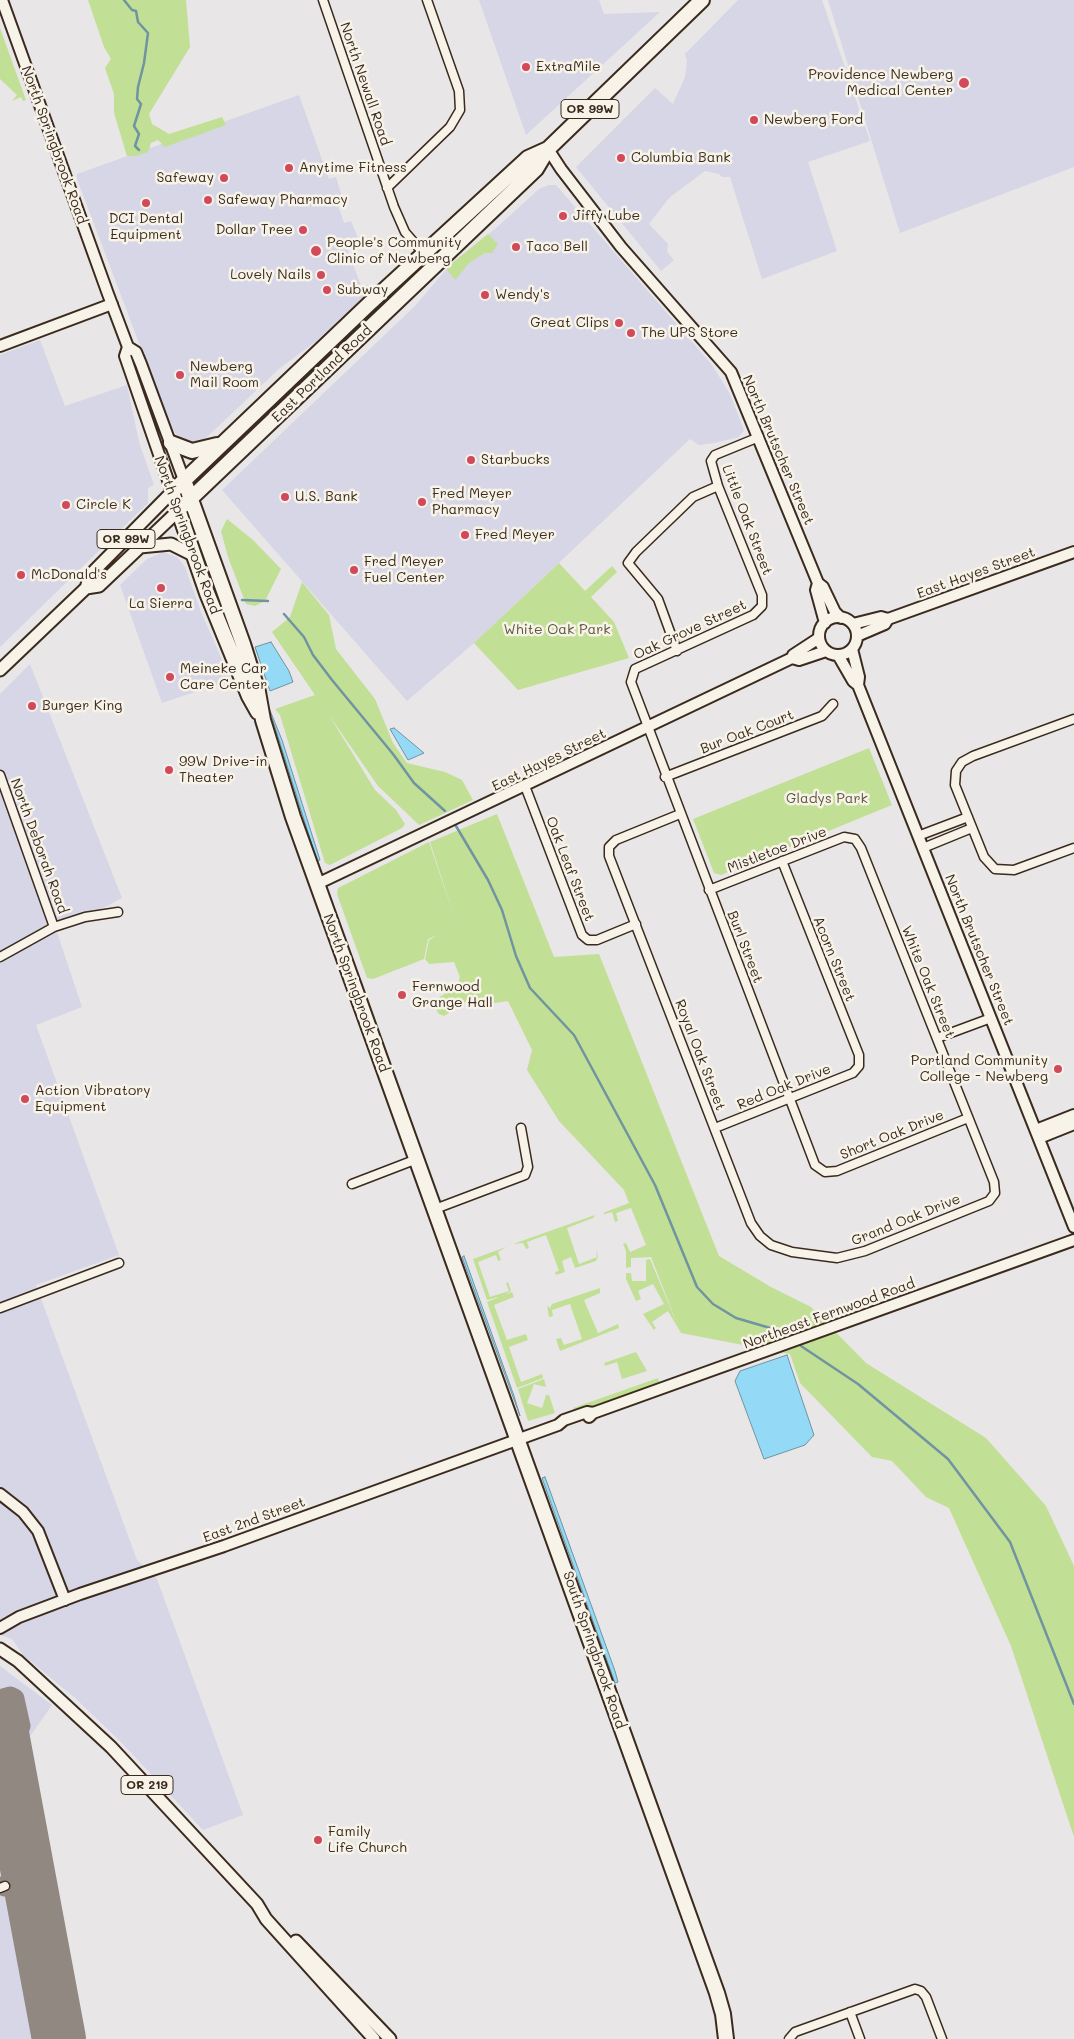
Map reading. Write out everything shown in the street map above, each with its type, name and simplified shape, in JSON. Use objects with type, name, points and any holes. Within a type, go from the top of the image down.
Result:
[{"type":"highway","name":"East Portland Road","points":[[178,510],[536,169],[548,149],[702,0]]},
{"type":"highway","name":"East Portland Road","points":[[172,492],[528,158],[548,149]]},
{"type":"highway","points":[[171,444],[192,451],[221,444]]},
{"type":"highway","name":"North Springbrook Road","points":[[184,480],[243,644],[258,692],[263,720],[293,818],[455,1263]]},
{"type":"highway","name":"North Springbrook Road","points":[[172,492],[193,555],[249,696],[263,720]]},
{"type":"highway","points":[[238,667],[243,665],[251,687],[258,692]]},
{"type":"highway","name":"South Springbrook Road","points":[[455,1263],[717,1993],[723,2014],[726,2039]]},
{"type":"main road","name":"East Portland Road","points":[[0,670],[86,588],[90,575],[172,492]]},
{"type":"main road","name":"East Portland Road","points":[[86,588],[100,586],[178,510]]},
{"type":"main road","points":[[140,547],[171,544],[193,555]]},
{"type":"main road","name":"OR 219","points":[[0,1649],[18,1661],[105,1741],[256,1904],[266,1920],[374,2039]]},
{"type":"main road","name":"OR 219","points":[[0,1657],[30,1674]]},
{"type":"main road","name":"OR 219","points":[[256,1904],[271,1915],[390,2039]]},
{"type":"street","name":"North Springbrook Road","points":[[2,0],[128,347],[136,352],[184,480]]},
{"type":"street","name":"North Newall Road","points":[[323,0],[387,188],[405,232],[424,254]]},
{"type":"street","points":[[387,188],[450,127],[460,110],[459,91],[427,0]]},
{"type":"street","name":"North Brutscher Street","points":[[548,149],[561,169],[621,247],[728,368],[737,384],[818,583],[835,612],[841,618]]},
{"type":"street","points":[[0,346],[112,304]]},
{"type":"street","name":"North Springbrook Road","points":[[128,347],[125,356],[172,492]]},
{"type":"street","name":"Little Oak Street","points":[[758,437],[715,455],[711,461],[718,486],[762,595],[762,606],[758,612]]},
{"type":"street","points":[[677,651],[658,600],[628,563],[636,552],[693,497],[718,486]]},
{"type":"street","name":"East Hayes Street","points":[[853,624],[881,617],[888,619],[1074,552]]},
{"type":"street","name":"North Brutscher Street","points":[[818,583],[816,590],[824,623]]},
{"type":"street","name":"Oak Grove Street","points":[[647,728],[631,682],[632,673],[639,666],[677,651],[758,612]]},
{"type":"street","points":[[835,618],[841,618],[853,624],[857,636],[852,649],[838,655],[826,651],[820,638],[824,623],[835,618]]},
{"type":"street","name":"East Hayes Street","points":[[857,636],[885,624],[888,619]]},
{"type":"street","name":"East Hayes Street","points":[[317,884],[792,658],[793,654],[820,638]]},
{"type":"street","name":"North Brutscher Street","points":[[852,649],[859,677],[858,685],[1074,1227]]},
{"type":"street","name":"East Hayes Street","points":[[792,658],[799,660],[826,651]]},
{"type":"street","name":"North Brutscher Street","points":[[838,655],[853,681],[858,685]]},
{"type":"street","name":"Bur Oak Court","points":[[666,777],[822,716],[833,704]]},
{"type":"street","points":[[1074,719],[973,756],[962,762],[956,772],[955,786],[988,864],[1000,870],[1014,870],[1074,848]]},
{"type":"street","name":"Burl Street","points":[[647,728],[815,1165],[825,1172]]},
{"type":"street","name":"North Deborah Road","points":[[0,775],[54,927]]},
{"type":"street","name":"Oak Leaf Street","points":[[525,786],[582,935],[588,940],[597,940],[636,924]]},
{"type":"street","name":"Royal Oak Street","points":[[680,814],[616,840],[610,848],[609,856],[751,1223],[760,1236],[771,1244],[792,1252]]},
{"type":"street","points":[[918,836],[968,817]]},
{"type":"street","points":[[923,848],[972,828]]},
{"type":"street","name":"Mistletoe Drive","points":[[709,890],[844,837],[855,839]]},
{"type":"street","name":"White Oak Street","points":[[855,839],[861,848],[994,1182],[995,1193]]},
{"type":"street","name":"Acorn Street","points":[[782,862],[858,1055],[859,1066]]},
{"type":"street","points":[[0,957],[54,927],[85,917],[118,912]]},
{"type":"street","points":[[937,1038],[991,1018]]},
{"type":"street","name":"Red Oak Drive","points":[[715,1128],[853,1073],[859,1066]]},
{"type":"street","points":[[1037,1134],[1074,1115]]},
{"type":"street","name":"Short Oak Drive","points":[[825,1172],[837,1171],[968,1118]]},
{"type":"street","points":[[1037,1134],[1074,1124]]},
{"type":"street","points":[[436,1209],[525,1175],[528,1166],[521,1128]]},
{"type":"street","points":[[352,1184],[417,1159]]},
{"type":"street","name":"Grand Oak Drive","points":[[792,1252],[826,1258],[848,1256],[989,1200],[995,1193]]},
{"type":"street","name":"Northeast Fernwood Road","points":[[519,1439],[558,1425],[564,1420],[587,1412],[593,1413],[1074,1240]]},
{"type":"street","points":[[0,1308],[120,1263]]},
{"type":"street","name":"East 2nd Street","points":[[0,1628],[19,1616],[224,1546],[519,1439]]},
{"type":"street","points":[[0,1494],[23,1512],[38,1531],[65,1600]]},
{"type":"street","points":[[789,2039],[795,2032],[915,1989],[921,1991],[926,1997],[942,2039]]},
{"type":"street","points":[[850,2012],[860,2039]]},
{"type":"shaded area","points":[[479,0],[599,0],[604,14],[660,12],[526,135]]},
{"type":"shaded area","points":[[738,0],[822,0],[870,141],[808,162],[837,251],[762,279],[730,177],[722,177],[719,174],[705,171],[669,198],[649,224],[668,244],[667,252],[674,260],[661,271],[576,167],[655,88],[673,104],[685,77],[687,61],[685,54]]},
{"type":"shaded area","name":"Providence Newberg Medical Center","points":[[828,0],[1074,0],[1074,167],[900,233]]},
{"type":"shaded area","points":[[299,95],[329,179],[336,177],[343,200],[337,202],[344,223],[351,221],[360,243],[347,248],[361,286],[371,285],[374,287],[315,342],[280,368],[207,437],[198,442],[187,441],[176,434],[170,425],[77,179],[77,174]]},
{"type":"shaded area","points":[[548,185],[556,185],[712,365],[730,394],[744,430],[739,437],[714,443],[699,445],[690,439],[474,643],[407,701],[222,490],[415,306],[449,266],[496,228],[539,189]]},
{"type":"shaded area","points":[[40,340],[65,406],[127,385],[139,442],[154,485],[148,488],[148,503],[0,647],[0,355]]},
{"type":"shaded area","points":[[163,552],[177,557],[185,567],[201,612],[231,680],[162,703],[120,585],[147,559]]},
{"type":"shaded area","points":[[30,664],[122,898],[57,932],[82,1007],[36,1025],[119,1255],[36,1285],[137,1560],[157,1579],[243,1815],[203,1830],[122,1743],[74,1697],[23,1655],[12,1639],[0,1635],[0,694]]},
{"type":"shaded area","points":[[0,1666],[52,1705],[26,1742],[22,1765],[73,2039],[0,2039]]},
{"type":"green space","points":[[88,0],[186,0],[190,47],[149,114],[152,124],[169,134],[222,117],[226,125],[165,147],[158,140],[151,143],[148,152],[136,156],[127,156],[114,113],[114,94],[105,68],[111,59],[104,47]]},
{"type":"green space","points":[[0,28],[26,100],[23,101],[21,97],[12,101],[17,95],[0,79]]},
{"type":"green space","points":[[488,234],[498,244],[492,253],[485,253],[469,263],[455,280],[446,268]]},
{"type":"green space","points":[[227,519],[253,540],[281,569],[265,601],[255,606],[246,604],[228,557],[221,531]]},
{"type":"green space","name":"White Oak Park","points":[[559,563],[585,591],[612,566],[617,572],[591,597],[614,622],[629,658],[518,690],[474,643]]},
{"type":"green space","points":[[302,582],[329,615],[336,649],[375,699],[393,743],[407,763],[445,772],[462,780],[473,800],[419,825],[378,786],[329,715],[375,790],[396,810],[405,824],[402,828],[330,865],[325,863],[280,715],[275,709],[315,695],[272,632],[290,617]]},
{"type":"green space","name":"Gladys Park","points":[[869,748],[892,805],[721,875],[714,873],[693,819]]},
{"type":"green space","points":[[497,814],[554,957],[599,954],[719,1256],[771,1287],[811,1307],[866,1363],[986,1438],[1046,1506],[1074,1566],[1074,1837],[1011,1646],[949,1508],[926,1497],[892,1461],[872,1457],[800,1383],[790,1354],[681,1333],[668,1311],[652,1322],[656,1328],[654,1330],[643,1314],[664,1304],[653,1284],[638,1291],[641,1299],[636,1301],[626,1279],[626,1273],[631,1273],[632,1281],[646,1281],[646,1260],[650,1259],[678,1326],[651,1257],[631,1258],[631,1267],[626,1268],[626,1251],[623,1244],[626,1243],[630,1252],[646,1245],[631,1208],[616,1213],[618,1221],[615,1222],[612,1212],[603,1213],[629,1203],[624,1190],[559,1121],[527,1070],[532,1050],[508,1001],[488,1004],[472,998],[444,1016],[439,1014],[435,1008],[438,998],[457,986],[460,977],[454,962],[429,964],[425,959],[429,940],[437,935],[428,939],[424,959],[373,979],[367,978],[337,894],[338,888],[429,842],[457,925],[430,842]]},
{"type":"green space","points":[[595,1215],[593,1218],[567,1228],[579,1264],[597,1257],[596,1249],[598,1256],[596,1261],[575,1268],[571,1257],[562,1261],[565,1272],[556,1275],[555,1272],[559,1271],[546,1235],[527,1242],[529,1248],[526,1249],[523,1243],[513,1244]]},
{"type":"green space","points":[[506,1247],[498,1252],[501,1260],[498,1261],[496,1255],[478,1262],[490,1297],[509,1291],[506,1283],[508,1282],[511,1291],[503,1296],[487,1300],[473,1259]]},
{"type":"green space","points":[[600,1288],[600,1293],[584,1300],[598,1333],[618,1324],[619,1328],[560,1351],[556,1339],[561,1338],[564,1345],[582,1339],[570,1304],[552,1310],[553,1316],[549,1317],[547,1306],[550,1308],[552,1304]]},
{"type":"green space","points":[[512,1292],[514,1297],[494,1305],[507,1340],[526,1334],[528,1340],[509,1347],[521,1382],[542,1374],[543,1378],[517,1388],[487,1302]]},
{"type":"green space","points":[[636,1352],[647,1371],[622,1379],[617,1362],[605,1366],[604,1363]]},
{"type":"green space","points":[[658,1378],[659,1382],[605,1402],[575,1411],[573,1408]]},
{"type":"green space","points":[[544,1379],[546,1387],[534,1384],[527,1403],[542,1408],[546,1395],[549,1395],[555,1413],[528,1421],[518,1389]]},
{"type":"water","points":[[271,642],[289,671],[293,682],[270,691],[255,647]]},
{"type":"water","points":[[269,708],[282,740],[320,860],[317,861]]},
{"type":"water","points":[[394,728],[424,753],[408,760],[390,729]]},
{"type":"water","points":[[464,1256],[514,1396],[520,1416],[462,1257]]},
{"type":"water","points":[[787,1355],[814,1435],[805,1445],[764,1459],[735,1381],[740,1371]]},
{"type":"water","points":[[545,1477],[618,1682],[615,1683],[542,1478]]},
{"type":"waterway","points":[[124,0],[132,10],[136,11],[138,22],[148,33],[144,63],[138,87],[137,99],[141,104],[134,126],[139,134],[135,146],[139,150]]},
{"type":"waterway","points":[[242,600],[268,601]]},
{"type":"waterway","points":[[284,614],[304,637],[313,655],[332,680],[393,754],[414,783],[445,811]]},
{"type":"waterway","points":[[456,826],[488,880],[502,910],[516,956],[530,988],[574,1035],[655,1185],[697,1287],[713,1304],[736,1318],[777,1330],[785,1336]]},
{"type":"waterway","points":[[801,1346],[858,1384],[948,1459],[1010,1542],[1074,1704]]},
{"type":"taxiway","points":[[0,1700],[10,1697],[14,1699],[20,1726],[4,1743]]},
{"type":"taxiway","points":[[5,1886],[29,1880]]},
{"type":"runway","points":[[0,1723],[59,2039]]},
{"type":"place","name":"ExtraMile","points":[[526,67]]},
{"type":"place","name":"Providence Newberg Medical Center","points":[[964,83]]},
{"type":"place","name":"Newberg Ford","points":[[754,120]]},
{"type":"place","name":"Columbia Bank","points":[[621,158]]},
{"type":"place","name":"Anytime Fitness","points":[[289,168]]},
{"type":"place","name":"Safeway","points":[[224,178]]},
{"type":"place","name":"Safeway Pharmacy","points":[[208,200]]},
{"type":"place","name":"DCI Dental Equipment","points":[[146,203]]},
{"type":"place","name":"Jiffy Lube","points":[[563,216]]},
{"type":"place","name":"Dollar Tree","points":[[303,230]]},
{"type":"place","name":"Taco Bell","points":[[516,247]]},
{"type":"place","name":"People's Community Clinic of Newberg","points":[[316,251]]},
{"type":"place","name":"Lovely Nails","points":[[321,275]]},
{"type":"place","name":"Subway","points":[[327,290]]},
{"type":"place","name":"Wendy's","points":[[485,295]]},
{"type":"place","name":"Great Clips","points":[[619,323]]},
{"type":"place","name":"The UPS Store","points":[[631,333]]},
{"type":"place","name":"Newberg Mail Room","points":[[180,375]]},
{"type":"place","name":"Starbucks","points":[[471,460]]},
{"type":"place","name":"U.S. Bank","points":[[285,497]]},
{"type":"place","name":"Fred Meyer Pharmacy","points":[[422,502]]},
{"type":"place","name":"Circle K","points":[[66,505]]},
{"type":"place","name":"Fred Meyer","points":[[465,535]]},
{"type":"place","name":"Fred Meyer Fuel Center","points":[[354,570]]},
{"type":"place","name":"McDonald's","points":[[21,575]]},
{"type":"place","name":"La Sierra","points":[[161,588]]},
{"type":"place","name":"Meineke Car Care Center","points":[[170,677]]},
{"type":"place","name":"Burger King","points":[[32,706]]},
{"type":"place","name":"99W Drive-in Theater","points":[[169,770]]},
{"type":"place","name":"Fernwood Grange Hall","points":[[402,995]]},
{"type":"place","name":"Portland Community College - Newberg","points":[[1058,1069]]},
{"type":"place","name":"Action Vibratory Equipment","points":[[25,1099]]},
{"type":"place","name":"Family Life Church","points":[[318,1840]]}]
